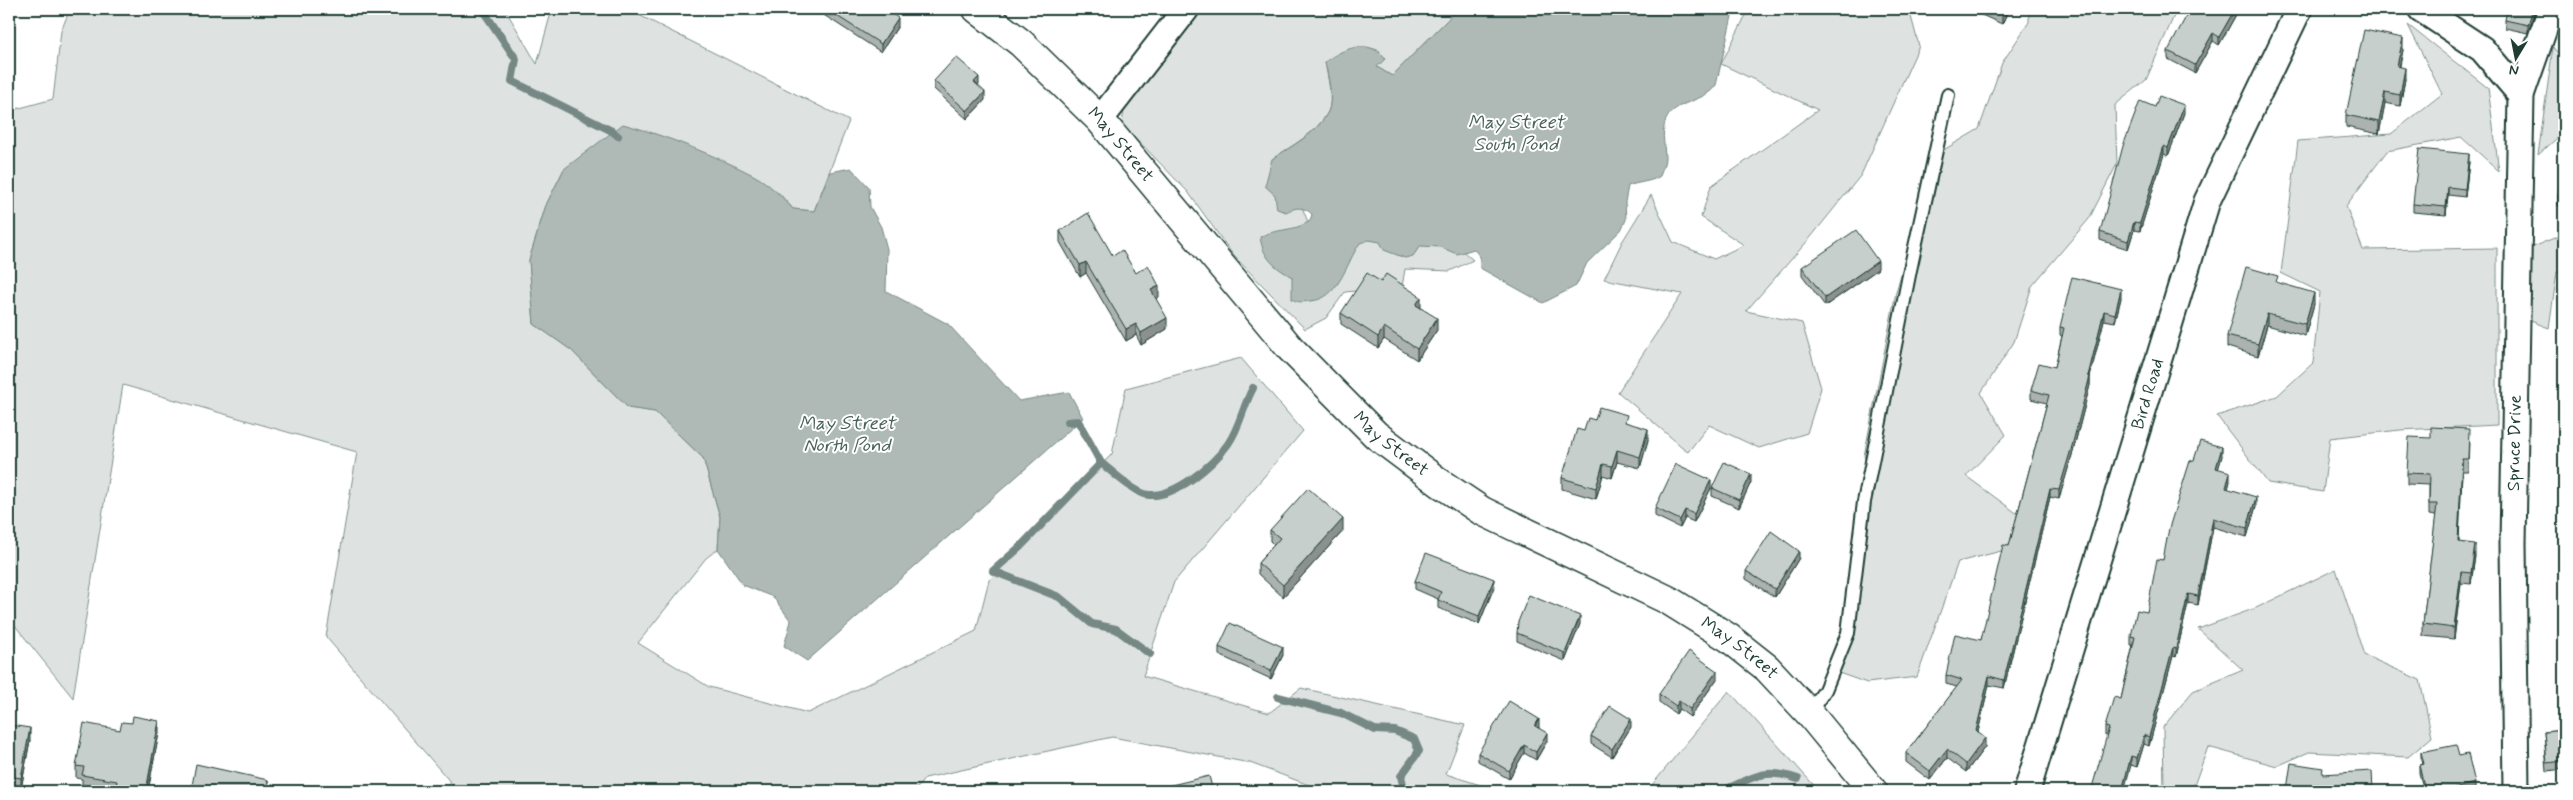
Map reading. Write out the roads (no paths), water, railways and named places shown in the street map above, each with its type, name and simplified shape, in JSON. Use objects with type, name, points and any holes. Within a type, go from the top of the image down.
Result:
[{"type":"street","name":"May Street","points":[[977,9],[1021,43],[1100,120],[1290,348],[1376,435],[1440,484],[1482,511],[1621,576],[1707,622],[1767,668],[1809,712],[1872,791]]},
{"type":"street","points":[[1100,120],[1186,9]]},
{"type":"street","name":"Bird Road","points":[[2028,791],[2207,201],[2299,9]]},
{"type":"street","points":[[2421,9],[2482,49],[2521,95]]},
{"type":"street","name":"Spruce Drive","points":[[2516,791],[2513,543],[2521,95],[2550,9]]},
{"type":"lane","points":[[1809,712],[1825,690],[1848,633],[1864,502],[1910,270],[1948,95]]},
{"type":"water","name":"May Street South Pond","points":[[1455,9],[1733,9],[1733,12],[1716,85],[1705,95],[1679,107],[1668,116],[1664,126],[1665,160],[1660,176],[1653,180],[1628,186],[1625,202],[1626,220],[1621,230],[1587,263],[1576,286],[1543,303],[1480,268],[1480,257],[1474,249],[1457,254],[1440,247],[1420,246],[1413,256],[1405,258],[1384,250],[1380,242],[1369,240],[1360,243],[1341,279],[1328,294],[1320,299],[1310,301],[1301,302],[1292,299],[1292,277],[1270,261],[1261,244],[1260,237],[1304,224],[1310,221],[1312,214],[1309,211],[1296,208],[1286,212],[1277,209],[1275,195],[1265,186],[1272,159],[1310,133],[1328,112],[1330,94],[1325,62],[1339,53],[1356,47],[1372,48],[1385,59],[1377,67],[1392,76],[1449,18]]},
{"type":"water","name":"May Street North Pond","points":[[623,124],[673,140],[740,168],[766,183],[793,209],[814,211],[830,172],[851,168],[869,187],[870,207],[881,227],[887,249],[886,291],[948,324],[1019,401],[1069,392],[1083,418],[807,661],[784,646],[791,621],[773,597],[743,585],[718,549],[720,517],[703,458],[655,412],[628,408],[571,350],[534,324],[529,260],[546,205],[564,169]]},
{"type":"waterway","points":[[482,9],[516,59],[512,81],[612,131],[618,136]]},
{"type":"waterway","points":[[1101,463],[1130,486],[1143,493],[1149,495],[1171,491],[1204,470],[1228,444],[1236,431],[1253,388]]},
{"type":"waterway","points":[[1068,422],[1078,421],[1101,463],[1020,547],[993,571],[1059,597],[1092,624],[1116,629],[1150,654]]},
{"type":"waterway","points":[[1278,697],[1341,713],[1375,730],[1395,731],[1414,739],[1419,751],[1401,776],[1406,791]]},
{"type":"waterway","points":[[1723,791],[1759,775],[1787,775],[1798,779]]}]
